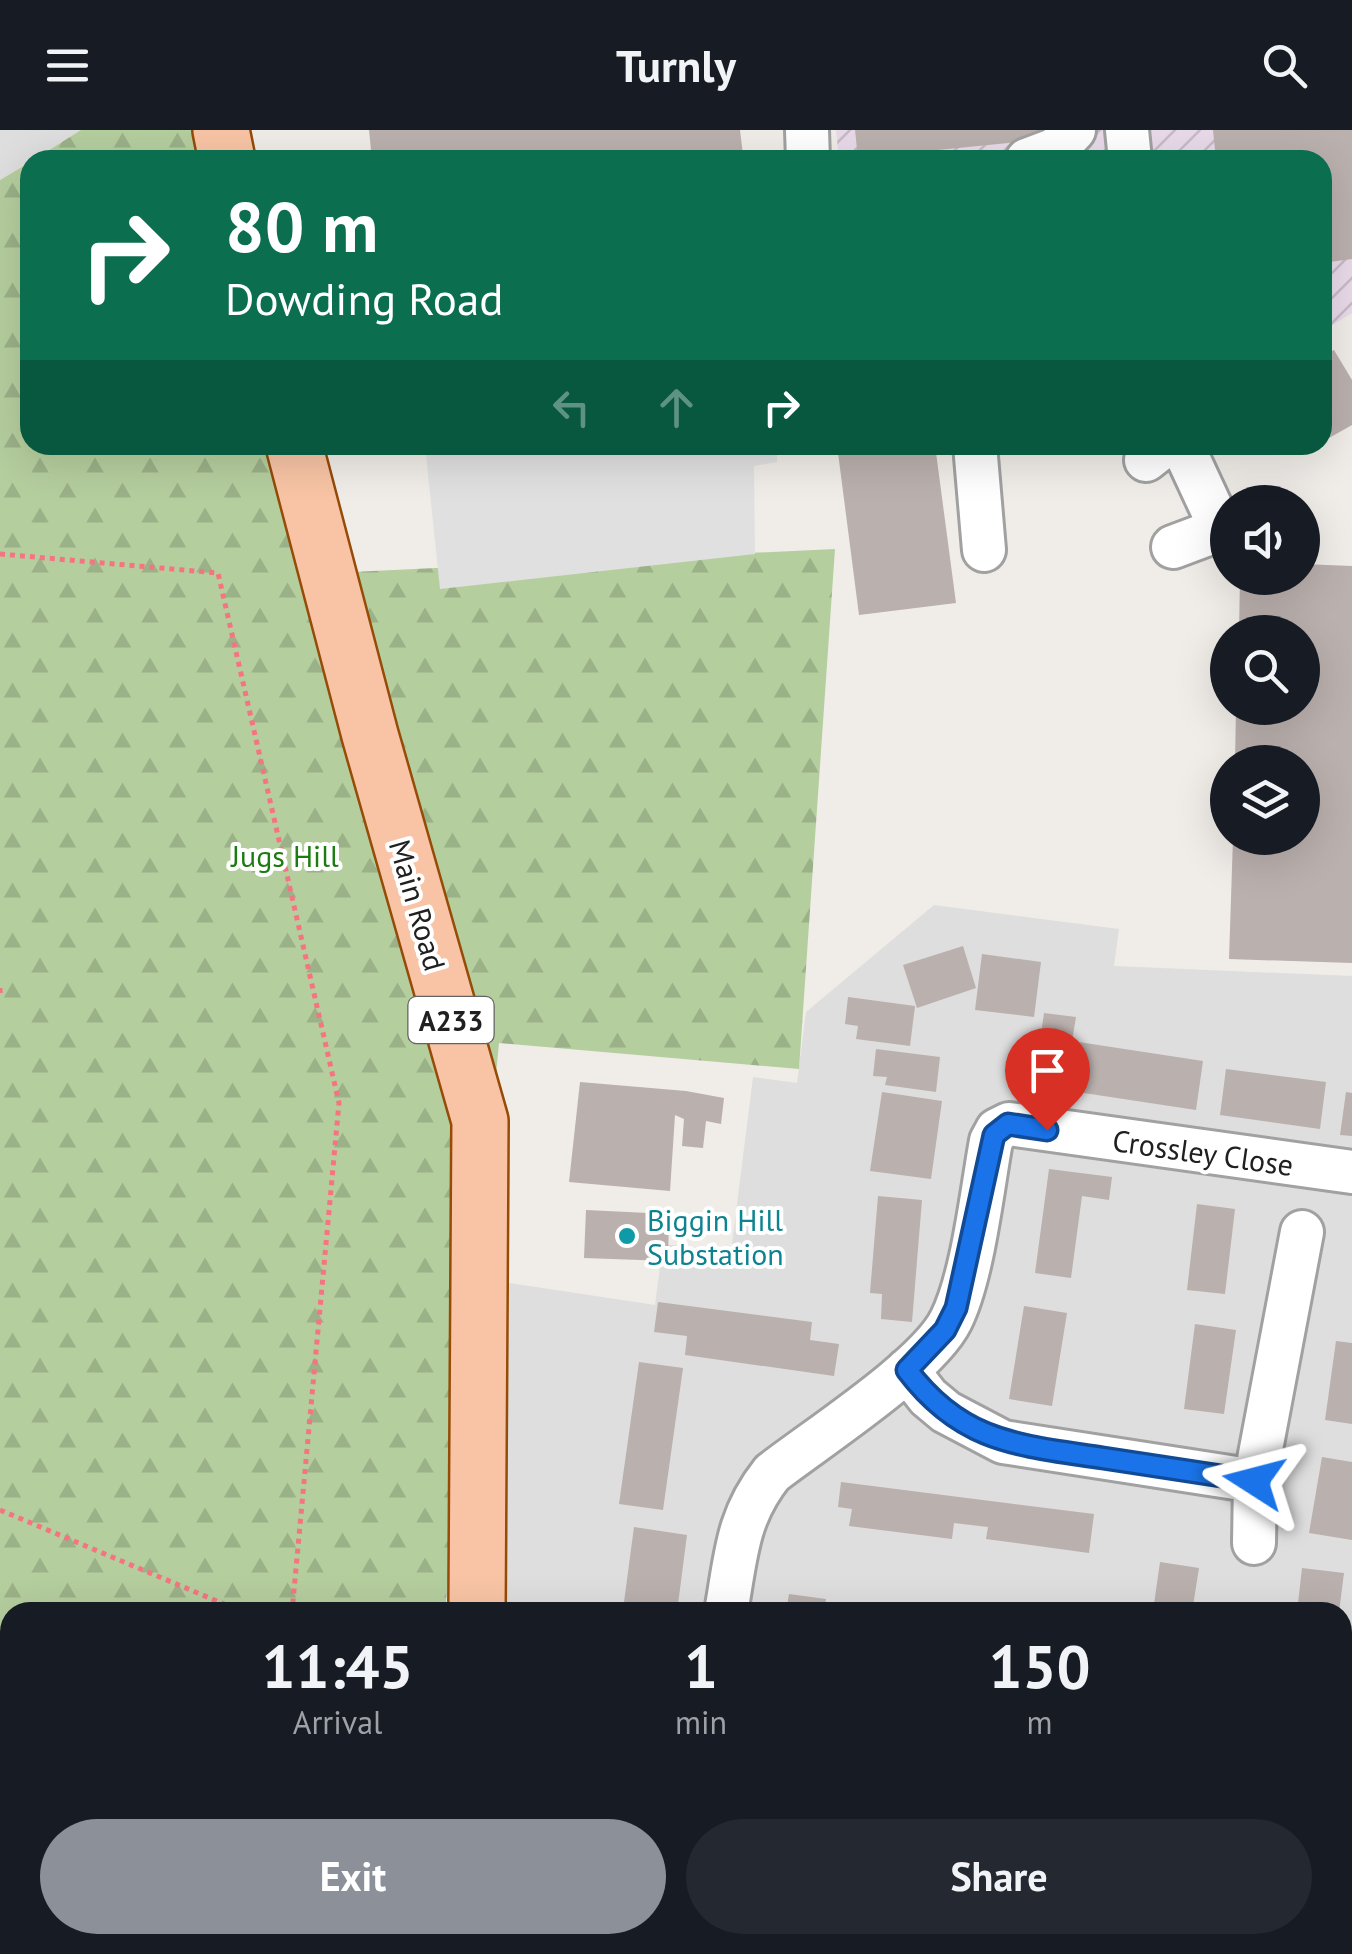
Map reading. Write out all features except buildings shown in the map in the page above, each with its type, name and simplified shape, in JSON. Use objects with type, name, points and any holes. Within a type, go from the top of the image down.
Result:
[{"type":"main road","name":"Main Road","points":[[297,455],[370,736],[480,1121],[477,1602]]},
{"type":"street","points":[[1053,150],[1074,130]]},
{"type":"street","points":[[976,455],[984,550]]},
{"type":"street","points":[[1168,455],[1221,529],[1173,546]]},
{"type":"street","name":"Crossley Close","points":[[907,1370],[945,1330],[956,1308],[991,1140],[997,1130],[1008,1124],[1352,1172]]},
{"type":"street","points":[[1254,1543],[1254,1481],[1302,1232]]},
{"type":"street","points":[[728,1602],[742,1523],[759,1489],[772,1473],[907,1370],[946,1412],[1003,1442],[1254,1481]]},
{"type":"path","points":[[0,554],[218,574],[339,1102],[293,1602]]},
{"type":"path","points":[[0,1510],[219,1602]]},
{"type":"shaded area","points":[[0,130],[81,130],[49,150],[20,150],[20,168],[0,180]]},
{"type":"shaded area","points":[[836,130],[1352,130],[1352,313],[1332,325],[1332,150],[838,150]]},
{"type":"shaded area","points":[[426,455],[777,455],[777,462],[754,466],[755,554],[440,589]]},
{"type":"shaded area","points":[[934,905],[1119,929],[1114,966],[1352,976],[1352,1602],[504,1602],[509,1283],[655,1305],[663,1244],[731,1252],[753,1077],[797,1083],[806,1012]]},
{"type":"green space","points":[[81,130],[210,130],[215,150],[49,150]]},
{"type":"green space","name":"Jugs Hill","points":[[20,168],[20,455],[297,455],[330,573],[835,549],[799,1069],[499,1043],[446,1602],[0,1602],[0,180]]},
{"type":"place","name":"Biggin Hill Substation","points":[[627,1236]]},
{"type":"route","points":[[1047,1130],[1008,1124],[997,1130],[991,1140],[956,1308],[945,1330],[907,1370],[946,1412],[1003,1442],[1254,1481]]}]
